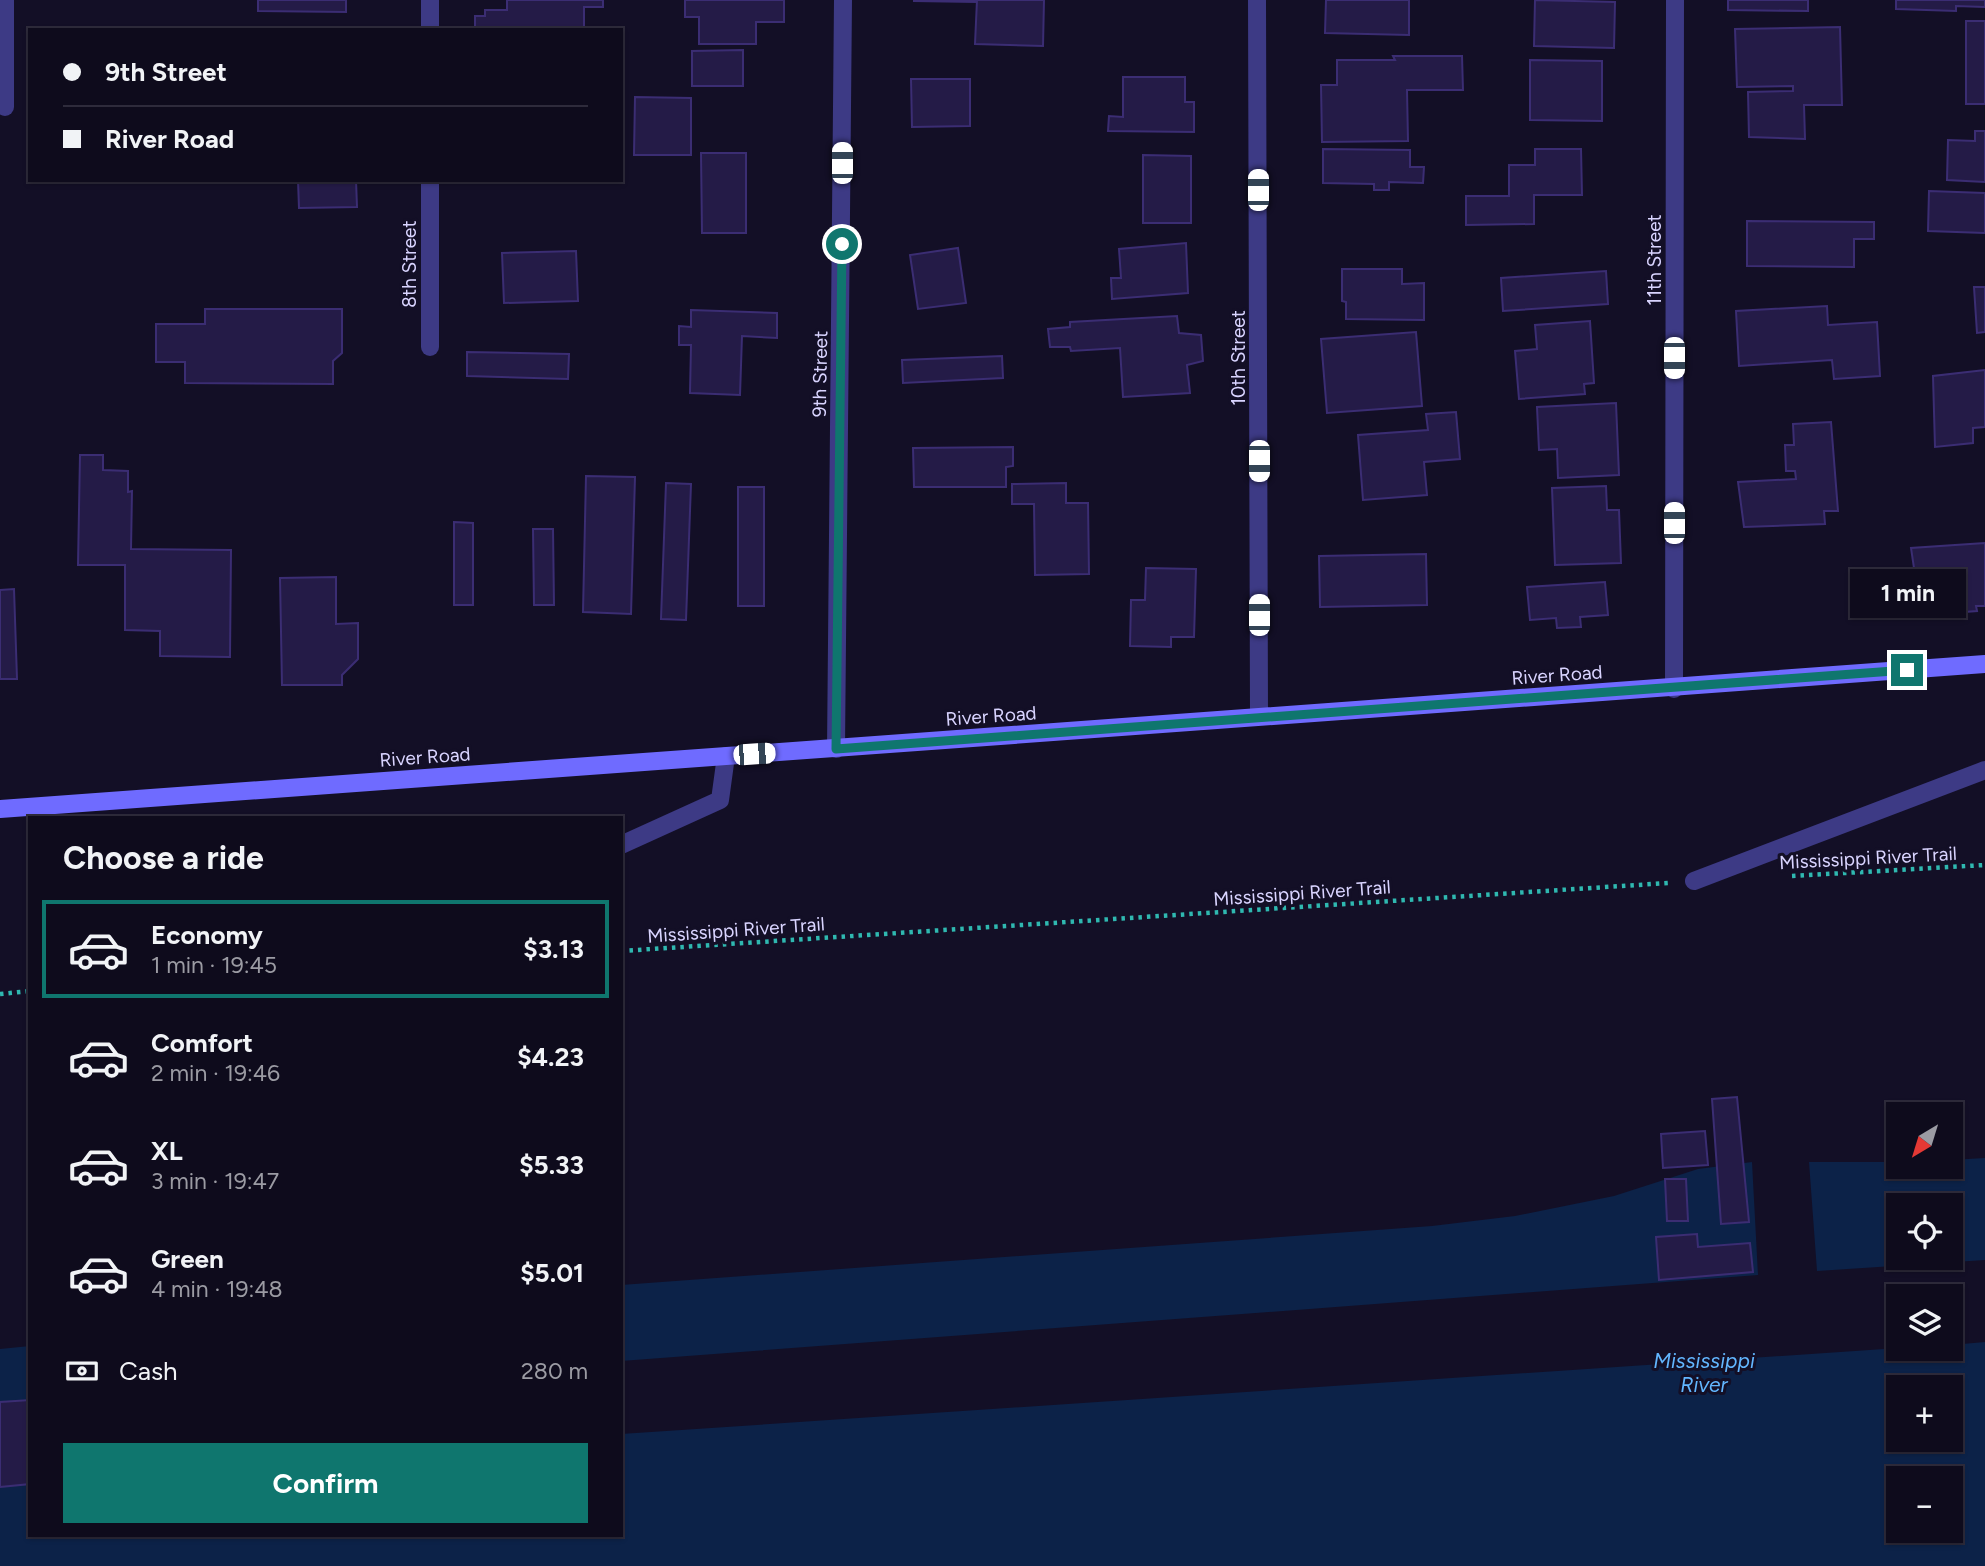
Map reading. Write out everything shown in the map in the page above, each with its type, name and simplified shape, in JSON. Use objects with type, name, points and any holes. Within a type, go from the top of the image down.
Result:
[{"type":"street","points":[[5,0],[5,107]]},
{"type":"street","points":[[430,0],[430,28]]},
{"type":"street","name":"9th Street","points":[[836,749],[843,0]]},
{"type":"street","name":"10th Street","points":[[1257,0],[1259,716]]},
{"type":"street","name":"11th Street","points":[[1674,689],[1675,0]]},
{"type":"street","name":"8th Street","points":[[430,182],[430,347]]},
{"type":"street","name":"River Road","points":[[0,809],[1259,716],[1674,689],[1985,664]]},
{"type":"street","points":[[623,844],[720,800],[726,756]]},
{"type":"street","points":[[1694,881],[1985,770]]},
{"type":"path","name":"Mississippi River Trail","points":[[1791,876],[1985,865]]},
{"type":"path","name":"Mississippi River Trail","points":[[623,951],[1694,881]]},
{"type":"path","points":[[0,994],[28,991]]},
{"type":"water","name":"Mississippi River","points":[[1985,1158],[1985,1566],[0,1566],[0,1349],[28,1346],[28,1537],[623,1537],[623,1285],[1432,1226],[1515,1216],[1614,1196],[1698,1169],[1752,1162],[1886,1162],[1886,1180],[1964,1180],[1964,1159]]},
{"type":"pier","points":[[1752,1162],[1809,1162],[1817,1271],[1886,1266],[1886,1270],[1963,1270],[1963,1261],[1985,1260],[1985,1342],[1963,1344],[1963,1284],[1886,1284],[1886,1349],[623,1434],[623,1361],[1758,1275]]},
{"type":"building","points":[[258,0],[346,0],[346,12],[258,11]]},
{"type":"building","points":[[507,0],[603,0],[603,7],[584,7],[584,28],[475,28],[475,16],[485,16],[485,10],[507,10]]},
{"type":"building","points":[[685,0],[784,0],[784,22],[756,22],[756,44],[699,44],[699,17],[685,17]]},
{"type":"building","points":[[976,0],[976,2],[914,1]]},
{"type":"building","points":[[977,0],[1044,0],[1043,46],[975,44]]},
{"type":"building","points":[[1326,0],[1409,0],[1409,35],[1325,33]]},
{"type":"building","points":[[1535,0],[1615,2],[1614,48],[1534,46]]},
{"type":"building","points":[[1728,0],[1808,0],[1808,11],[1728,10]]},
{"type":"building","points":[[1896,0],[1985,0],[1985,7],[1956,6],[1956,11],[1896,9]]},
{"type":"building","points":[[1966,21],[1985,21],[1985,104],[1966,104]]},
{"type":"building","points":[[1840,27],[1842,105],[1804,105],[1805,139],[1749,137],[1748,92],[1793,91],[1793,86],[1737,87],[1735,29]]},
{"type":"building","points":[[743,50],[743,86],[692,86],[692,51]]},
{"type":"building","points":[[1393,56],[1462,56],[1463,90],[1407,90],[1408,141],[1322,142],[1321,85],[1337,85],[1337,60],[1395,60]]},
{"type":"building","points":[[1530,60],[1602,61],[1602,121],[1530,120]]},
{"type":"building","points":[[1123,77],[1185,77],[1185,102],[1194,102],[1194,132],[1108,131],[1109,116],[1123,117]]},
{"type":"building","points":[[911,79],[970,79],[970,126],[912,127]]},
{"type":"building","points":[[635,97],[691,98],[691,155],[634,155]]},
{"type":"building","points":[[1975,131],[1985,131],[1985,182],[1947,180],[1948,140],[1975,141]]},
{"type":"building","points":[[1323,149],[1410,150],[1410,167],[1424,167],[1423,183],[1389,182],[1389,190],[1374,190],[1374,184],[1323,183]]},
{"type":"building","points":[[1535,149],[1581,149],[1582,195],[1534,195],[1534,224],[1466,225],[1466,196],[1509,196],[1509,165],[1535,165]]},
{"type":"building","points":[[701,153],[746,153],[746,233],[702,233]]},
{"type":"building","points":[[1143,155],[1191,156],[1191,223],[1143,223]]},
{"type":"building","points":[[298,182],[356,182],[357,207],[299,208]]},
{"type":"building","points":[[1929,191],[1985,193],[1985,233],[1928,231]]},
{"type":"building","points":[[1747,221],[1874,222],[1874,239],[1854,239],[1854,267],[1747,266]]},
{"type":"building","points":[[1186,243],[1188,293],[1112,299],[1111,278],[1121,278],[1119,249]]},
{"type":"building","points":[[958,248],[966,303],[918,309],[910,255]]},
{"type":"building","points":[[576,251],[578,301],[504,303],[502,253]]},
{"type":"building","points":[[1342,269],[1402,269],[1402,284],[1424,283],[1424,320],[1346,319],[1346,302],[1342,301]]},
{"type":"building","points":[[1606,271],[1608,304],[1503,311],[1501,278]]},
{"type":"building","points":[[1974,287],[1985,287],[1985,332],[1977,333]]},
{"type":"building","points":[[1827,306],[1828,325],[1877,322],[1880,376],[1834,379],[1832,360],[1739,366],[1736,311]]},
{"type":"building","points":[[205,309],[342,309],[342,353],[333,361],[333,384],[185,383],[185,362],[156,362],[156,324],[205,324]]},
{"type":"building","points":[[691,310],[777,313],[777,338],[742,336],[740,395],[690,393],[691,345],[679,345],[679,326],[691,327]]},
{"type":"building","points":[[1177,316],[1179,333],[1201,335],[1203,361],[1187,365],[1190,393],[1123,397],[1120,348],[1071,351],[1070,347],[1050,347],[1048,329],[1070,327],[1070,322]]},
{"type":"building","points":[[1590,321],[1594,383],[1584,384],[1585,394],[1519,399],[1515,351],[1537,349],[1535,325]]},
{"type":"building","points":[[1416,332],[1422,406],[1327,413],[1321,339]]},
{"type":"building","points":[[467,352],[569,354],[568,379],[467,376]]},
{"type":"building","points":[[1002,356],[1003,378],[903,383],[902,360]]},
{"type":"building","points":[[1985,370],[1985,427],[1973,428],[1973,443],[1935,447],[1933,376]]},
{"type":"building","points":[[1616,403],[1619,475],[1558,478],[1557,449],[1539,450],[1537,407]]},
{"type":"building","points":[[1456,412],[1460,459],[1424,462],[1427,495],[1363,500],[1358,435],[1428,430],[1426,414]]},
{"type":"building","points":[[1831,422],[1838,511],[1824,511],[1825,524],[1744,527],[1738,482],[1796,479],[1795,471],[1786,471],[1785,445],[1794,445],[1793,424]]},
{"type":"building","points":[[1013,447],[1013,466],[1006,467],[1006,487],[914,487],[913,448]]},
{"type":"building","points":[[80,455],[103,455],[103,470],[128,471],[128,492],[132,491],[131,549],[231,550],[230,657],[160,656],[160,631],[125,630],[125,565],[78,565]]},
{"type":"building","points":[[586,476],[635,477],[631,614],[583,612]]},
{"type":"building","points":[[666,483],[691,484],[686,620],[661,619]]},
{"type":"building","points":[[1066,483],[1066,503],[1088,503],[1089,574],[1035,575],[1034,504],[1012,504],[1012,484]]},
{"type":"building","points":[[1606,486],[1607,510],[1619,510],[1621,563],[1555,565],[1552,488]]},
{"type":"building","points":[[738,487],[764,487],[764,606],[738,606]]},
{"type":"building","points":[[454,522],[473,523],[473,605],[454,605]]},
{"type":"building","points":[[533,529],[553,529],[554,605],[534,605]]},
{"type":"building","points":[[1985,543],[1985,606],[1976,606],[1977,611],[1911,616],[1906,568],[1914,568],[1911,548]]},
{"type":"building","points":[[1426,554],[1427,605],[1320,607],[1319,556]]},
{"type":"building","points":[[1146,568],[1196,569],[1194,637],[1171,637],[1171,647],[1130,646],[1131,600],[1145,600]]},
{"type":"building","points":[[336,577],[336,624],[358,623],[358,659],[342,675],[342,685],[282,685],[280,578]]},
{"type":"building","points":[[1605,582],[1608,615],[1580,617],[1581,627],[1557,628],[1556,618],[1530,620],[1527,587]]},
{"type":"building","points":[[14,589],[17,679],[0,679],[0,590]]},
{"type":"building","points":[[1737,1097],[1749,1222],[1721,1224],[1712,1099]]},
{"type":"building","points":[[1705,1131],[1708,1165],[1663,1168],[1661,1134]]},
{"type":"building","points":[[1665,1179],[1686,1179],[1688,1221],[1667,1221]]},
{"type":"building","points":[[1697,1234],[1698,1247],[1750,1243],[1753,1272],[1659,1280],[1656,1237]]},
{"type":"building","points":[[28,1400],[28,1484],[0,1487],[0,1402]]},
{"type":"route","points":[[842,244],[836,749],[1907,670]]}]
